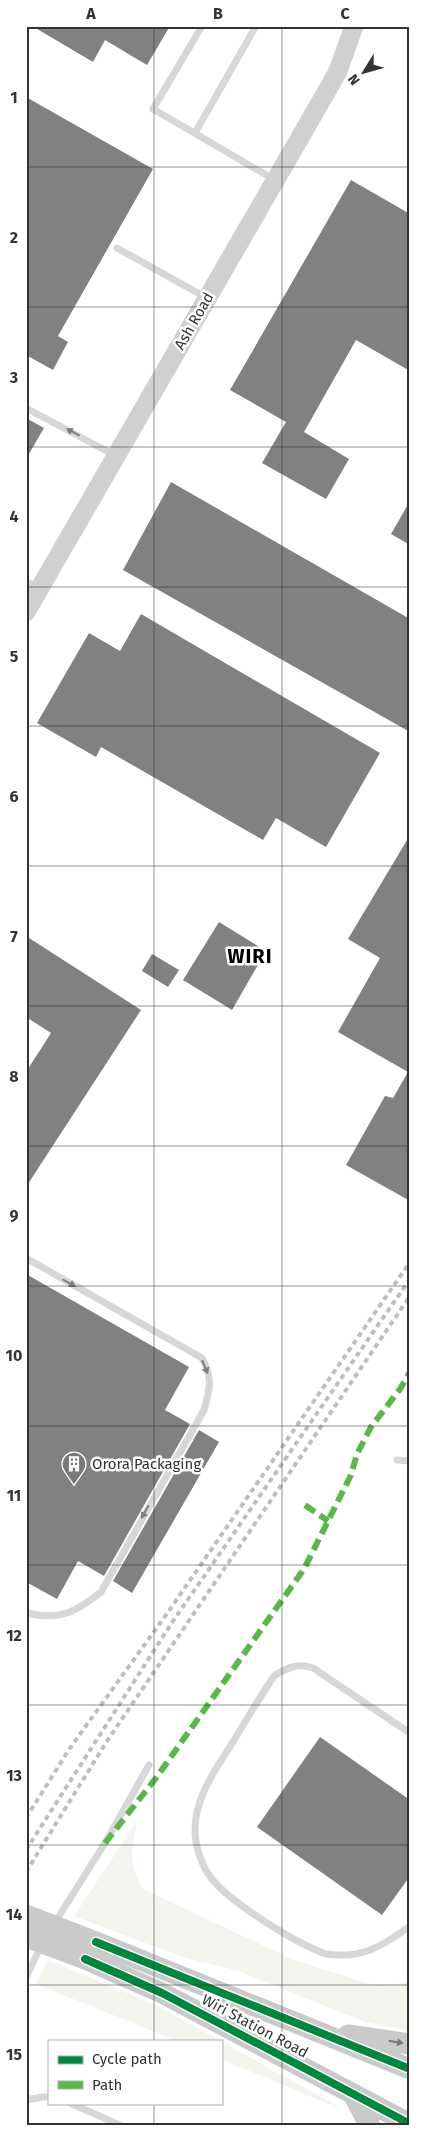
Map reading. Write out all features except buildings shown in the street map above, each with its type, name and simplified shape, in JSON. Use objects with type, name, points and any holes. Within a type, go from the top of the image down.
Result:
[{"type":"main road","name":"Ash Road","points":[[26,612],[33,585],[116,456],[338,71],[354,26]]},
{"type":"main road","name":"Wiri Station Road","points":[[26,1916],[162,1992],[410,2124]]},
{"type":"main road","name":"Wiri Station Road","points":[[36,1938],[90,1951],[297,2024],[410,2069]]},
{"type":"main road","points":[[297,2024],[363,2038],[410,2044]]},
{"type":"main road","points":[[353,2094],[370,2126]]},
{"type":"lane","points":[[202,26],[153,109],[275,180]]},
{"type":"lane","points":[[195,133],[256,26]]},
{"type":"lane","points":[[117,248],[207,298]]},
{"type":"lane","points":[[26,408],[116,456]]},
{"type":"lane","points":[[26,1258],[202,1358],[207,1368],[211,1385],[204,1410],[101,1592],[81,1608],[62,1615],[41,1616],[26,1613]]},
{"type":"lane","points":[[397,1460],[410,1461]]},
{"type":"lane","points":[[410,1733],[313,1668],[303,1665],[289,1666],[274,1676],[205,1787],[196,1812],[194,1832],[201,1861],[212,1880],[236,1901],[273,1927],[327,1954],[348,1955],[369,1951],[391,1940],[410,1926]]},
{"type":"lane","points":[[51,1930],[105,1843],[149,1765]]},
{"type":"lane","points":[[26,1977],[32,1962],[36,1938]]},
{"type":"lane","points":[[26,2100],[43,2096],[48,2098]]},
{"type":"lane","points":[[72,2104],[122,2126]]},
{"type":"shaded area","points":[[137,1821],[132,1856],[138,1880],[143,1889],[294,1960],[373,1985],[410,1983],[410,2031],[365,2022],[239,1971],[185,1958],[74,1916]]},
{"type":"shaded area","points":[[48,1960],[158,2006],[218,2040],[176,2040],[36,1984]]},
{"type":"shaded area","points":[[222,2042],[330,2102],[343,2110],[222,2059]]},
{"type":"railway","points":[[26,1818],[70,1748],[166,1615],[410,1262]]},
{"type":"railway","points":[[26,1850],[171,1624],[410,1279]]},
{"type":"railway","points":[[26,1872],[107,1741],[410,1296]]},
{"type":"marked path","points":[[105,1843],[156,1778],[304,1569],[351,1475],[357,1454],[371,1427],[400,1389],[410,1372]]},
{"type":"marked path","points":[[305,1505],[328,1521]]},
{"type":"cycle path","points":[[96,1942],[410,2069]]},
{"type":"cycle path","points":[[85,1959],[162,1993],[410,2124]]},
{"type":"place","name":"Orora Packaging","points":[[74,1485]]},
{"type":"district","name":"WIRI","points":[[250,956]]}]
